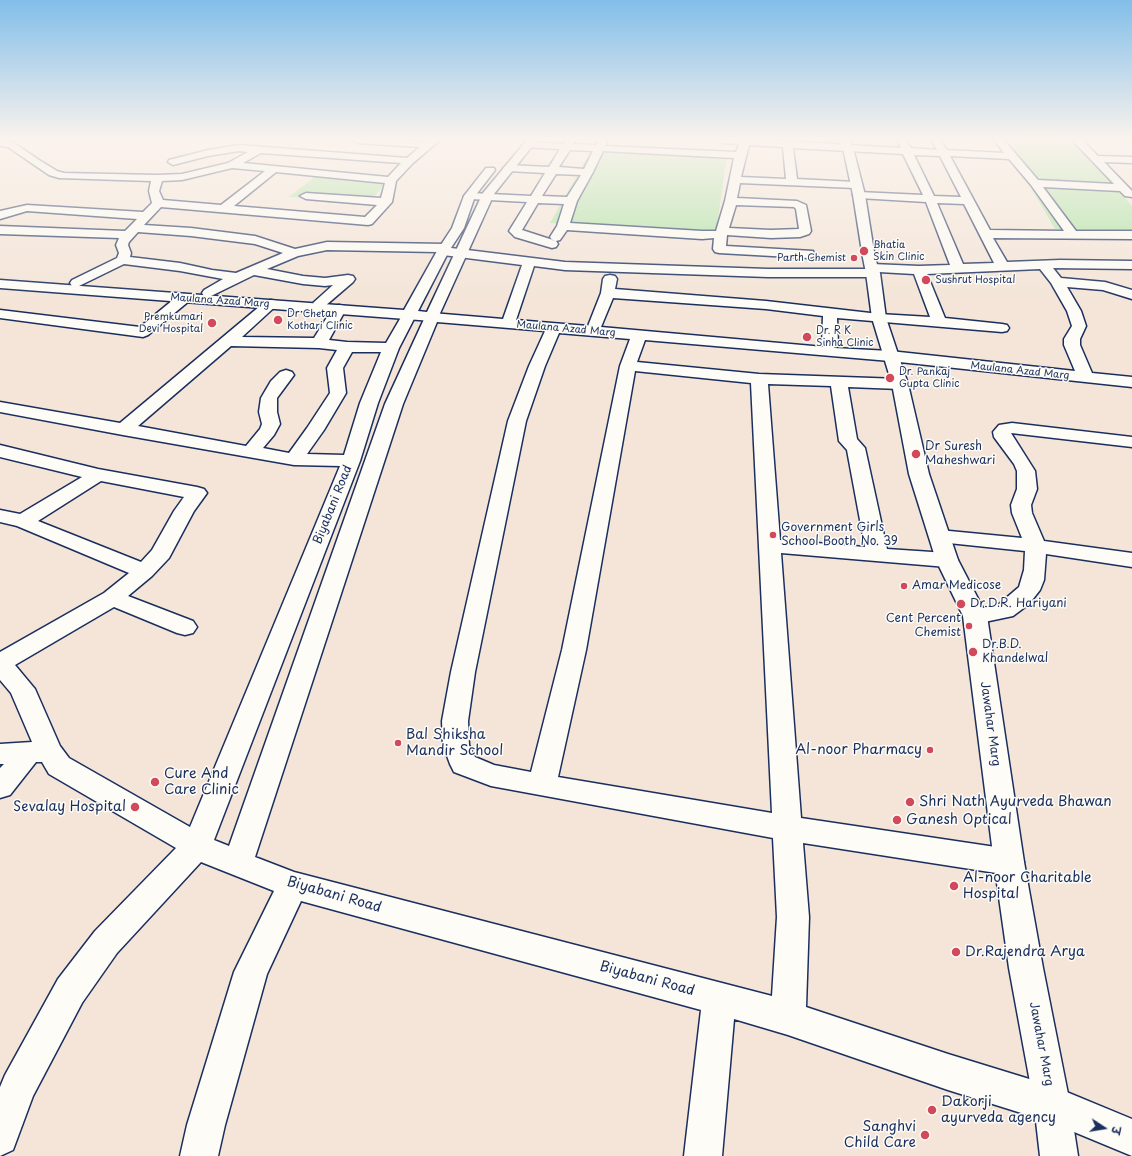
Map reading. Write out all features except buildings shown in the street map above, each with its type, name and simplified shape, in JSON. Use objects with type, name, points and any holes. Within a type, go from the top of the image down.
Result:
[{"type":"street","points":[[155,194],[158,203]]},
{"type":"street","points":[[223,208],[241,194]]},
{"type":"street","points":[[281,214],[308,194]]},
{"type":"street","points":[[158,203],[368,221],[386,202],[388,194]]},
{"type":"street","name":"Biyabani Road","points":[[490,194],[452,269],[422,313],[391,348],[369,403],[351,461],[197,846],[238,864],[293,885],[719,998],[788,1018],[948,1072],[1052,1104],[1132,1138]]},
{"type":"street","points":[[538,194],[515,232],[552,244]]},
{"type":"street","points":[[510,318],[535,263],[552,244],[563,226],[571,201],[575,194]]},
{"type":"street","points":[[717,271],[721,233],[732,194]]},
{"type":"street","name":"Jawahar Marg","points":[[858,194],[873,271],[879,318],[900,384],[919,474],[947,560],[975,616],[1009,862],[1026,968],[1052,1104],[1059,1156]]},
{"type":"street","points":[[889,194],[930,199],[969,201]]},
{"type":"street","points":[[928,194],[958,268]]},
{"type":"street","points":[[965,194],[1002,266]]},
{"type":"street","points":[[1043,194],[1073,235]]},
{"type":"street","points":[[470,196],[571,201]]},
{"type":"street","name":"Biyabani Road","points":[[238,864],[394,404],[422,313],[444,250],[458,228],[470,196]]},
{"type":"street","points":[[300,200],[386,202]]},
{"type":"street","points":[[563,226],[702,235],[721,233],[800,233],[805,231],[802,207],[798,204],[731,201]]},
{"type":"street","points":[[122,260],[125,252],[122,245],[123,241],[158,203]]},
{"type":"street","points":[[0,215],[27,208],[146,216]]},
{"type":"street","points":[[0,230],[191,232],[255,240],[294,253]]},
{"type":"street","points":[[986,234],[1132,235]]},
{"type":"street","points":[[1023,235],[1037,249]]},
{"type":"street","points":[[209,293],[237,277],[255,271],[294,253],[327,246],[444,250],[535,263],[611,268],[717,271],[873,271],[1044,265],[1132,265]]},
{"type":"street","points":[[719,250],[808,254]]},
{"type":"street","points":[[77,283],[122,260],[180,267],[212,274],[237,277]]},
{"type":"street","points":[[1044,265],[1057,282],[1074,311],[1078,326],[1072,339],[1072,345],[1084,374]]},
{"type":"street","points":[[595,325],[608,293],[611,268]]},
{"type":"street","points":[[677,299],[682,270]]},
{"type":"street","points":[[918,270],[939,321]]},
{"type":"street","points":[[255,271],[303,280],[325,282],[348,279],[320,303]]},
{"type":"street","name":"Maulana Azad Marg","points":[[0,277],[209,293],[422,313],[554,328],[855,354],[890,353]]},
{"type":"street","points":[[1057,282],[1105,286],[1132,295]]},
{"type":"street","name":"Maulana Azad Marg","points":[[0,284],[339,309],[510,318],[830,344],[890,353],[1084,374],[1128,381]]},
{"type":"street","points":[[608,293],[830,312],[879,318],[939,321],[1002,328]]},
{"type":"street","points":[[0,314],[143,332],[184,298]]},
{"type":"street","points":[[123,430],[229,342],[271,304]]},
{"type":"street","points":[[320,343],[339,309]]},
{"type":"street","points":[[830,312],[830,344]]},
{"type":"street","points":[[554,328],[537,366],[517,422],[463,672],[455,721],[456,745],[464,764],[491,775],[542,785],[786,828],[1009,862]]},
{"type":"street","points":[[542,785],[574,650],[628,366],[639,335]]},
{"type":"street","points":[[229,342],[320,343],[347,347],[391,348]]},
{"type":"street","points":[[294,459],[315,430],[338,393],[335,368],[347,347]]},
{"type":"street","points":[[628,366],[759,379],[900,384]]},
{"type":"street","points":[[250,452],[271,424],[268,412],[269,398],[277,385],[286,375]]},
{"type":"street","points":[[759,379],[786,828],[793,917],[788,1018]]},
{"type":"street","points":[[839,382],[848,441],[856,448],[877,554]]},
{"type":"street","points":[[0,407],[123,430],[294,459],[351,461]]},
{"type":"street","points":[[975,616],[1005,611],[1021,599],[1029,590],[1035,570],[1036,546],[1022,513],[1021,505],[1027,490],[1026,471],[1023,464],[1003,437],[1002,432],[1005,429],[1012,428],[1132,442]]},
{"type":"street","points":[[0,451],[98,475],[197,493],[184,511],[161,553],[144,571],[112,598],[0,663],[22,689],[16,769],[0,786]]},
{"type":"street","points":[[23,521],[98,475]]},
{"type":"street","points":[[0,516],[23,521],[31,526],[144,571]]},
{"type":"street","points":[[939,536],[1036,546],[1132,560]]},
{"type":"street","points":[[769,546],[947,560]]},
{"type":"street","points":[[112,598],[185,627]]},
{"type":"street","points":[[0,1137],[18,1088],[70,991],[106,942],[197,846],[59,766],[17,754]]},
{"type":"street","points":[[200,1156],[206,1125],[251,972],[293,885]]},
{"type":"street","points":[[703,1156],[719,998]]},
{"type":"green space","points":[[293,194],[376,194],[371,200],[289,197]]},
{"type":"green space","points":[[566,194],[722,194],[716,232],[550,223]]},
{"type":"green space","points":[[1035,194],[1122,194],[1132,206],[1132,232],[1055,229]]},
{"type":"place","name":"Bhatia Skin Clinic","points":[[864,251]]},
{"type":"place","name":"Parth Chemist","points":[[854,258]]},
{"type":"place","name":"Sushrut Hospital","points":[[926,280]]},
{"type":"place","name":"Dr Chetan Kothari Clinic","points":[[278,320]]},
{"type":"place","name":"Premkumari Devi Hospital","points":[[212,323]]},
{"type":"place","name":"Dr. R K Sinha Clinic","points":[[807,337]]},
{"type":"place","name":"Dr. Pankaj Gupta Clinic","points":[[890,378]]},
{"type":"place","name":"Dr Suresh Maheshwari","points":[[916,454]]},
{"type":"place","name":"Government Girls School Booth No. 39","points":[[773,535]]},
{"type":"place","name":"Amar Medicose","points":[[904,586]]},
{"type":"place","name":"Dr.D.R. Hariyani","points":[[961,604]]},
{"type":"place","name":"Cent Percent Chemist","points":[[969,626]]},
{"type":"place","name":"Dr.B.D. Khandelwal","points":[[973,652]]},
{"type":"place","name":"Bal Shiksha Mandir School","points":[[398,743]]},
{"type":"place","name":"Al-noor Pharmacy","points":[[930,750]]},
{"type":"place","name":"Cure And Care Clinic","points":[[155,782]]},
{"type":"place","name":"Shri Nath Ayurveda Bhawan","points":[[910,802]]},
{"type":"place","name":"Sevalay Hospital","points":[[135,807]]},
{"type":"place","name":"Ganesh Optical","points":[[897,820]]},
{"type":"place","name":"Al-noor Charitable Hospital","points":[[954,886]]},
{"type":"place","name":"Dr.Rajendra Arya","points":[[956,952]]},
{"type":"place","name":"Dakorji ayurveda agency","points":[[932,1110]]},
{"type":"place","name":"Sanghvi Child Care","points":[[925,1135]]}]
